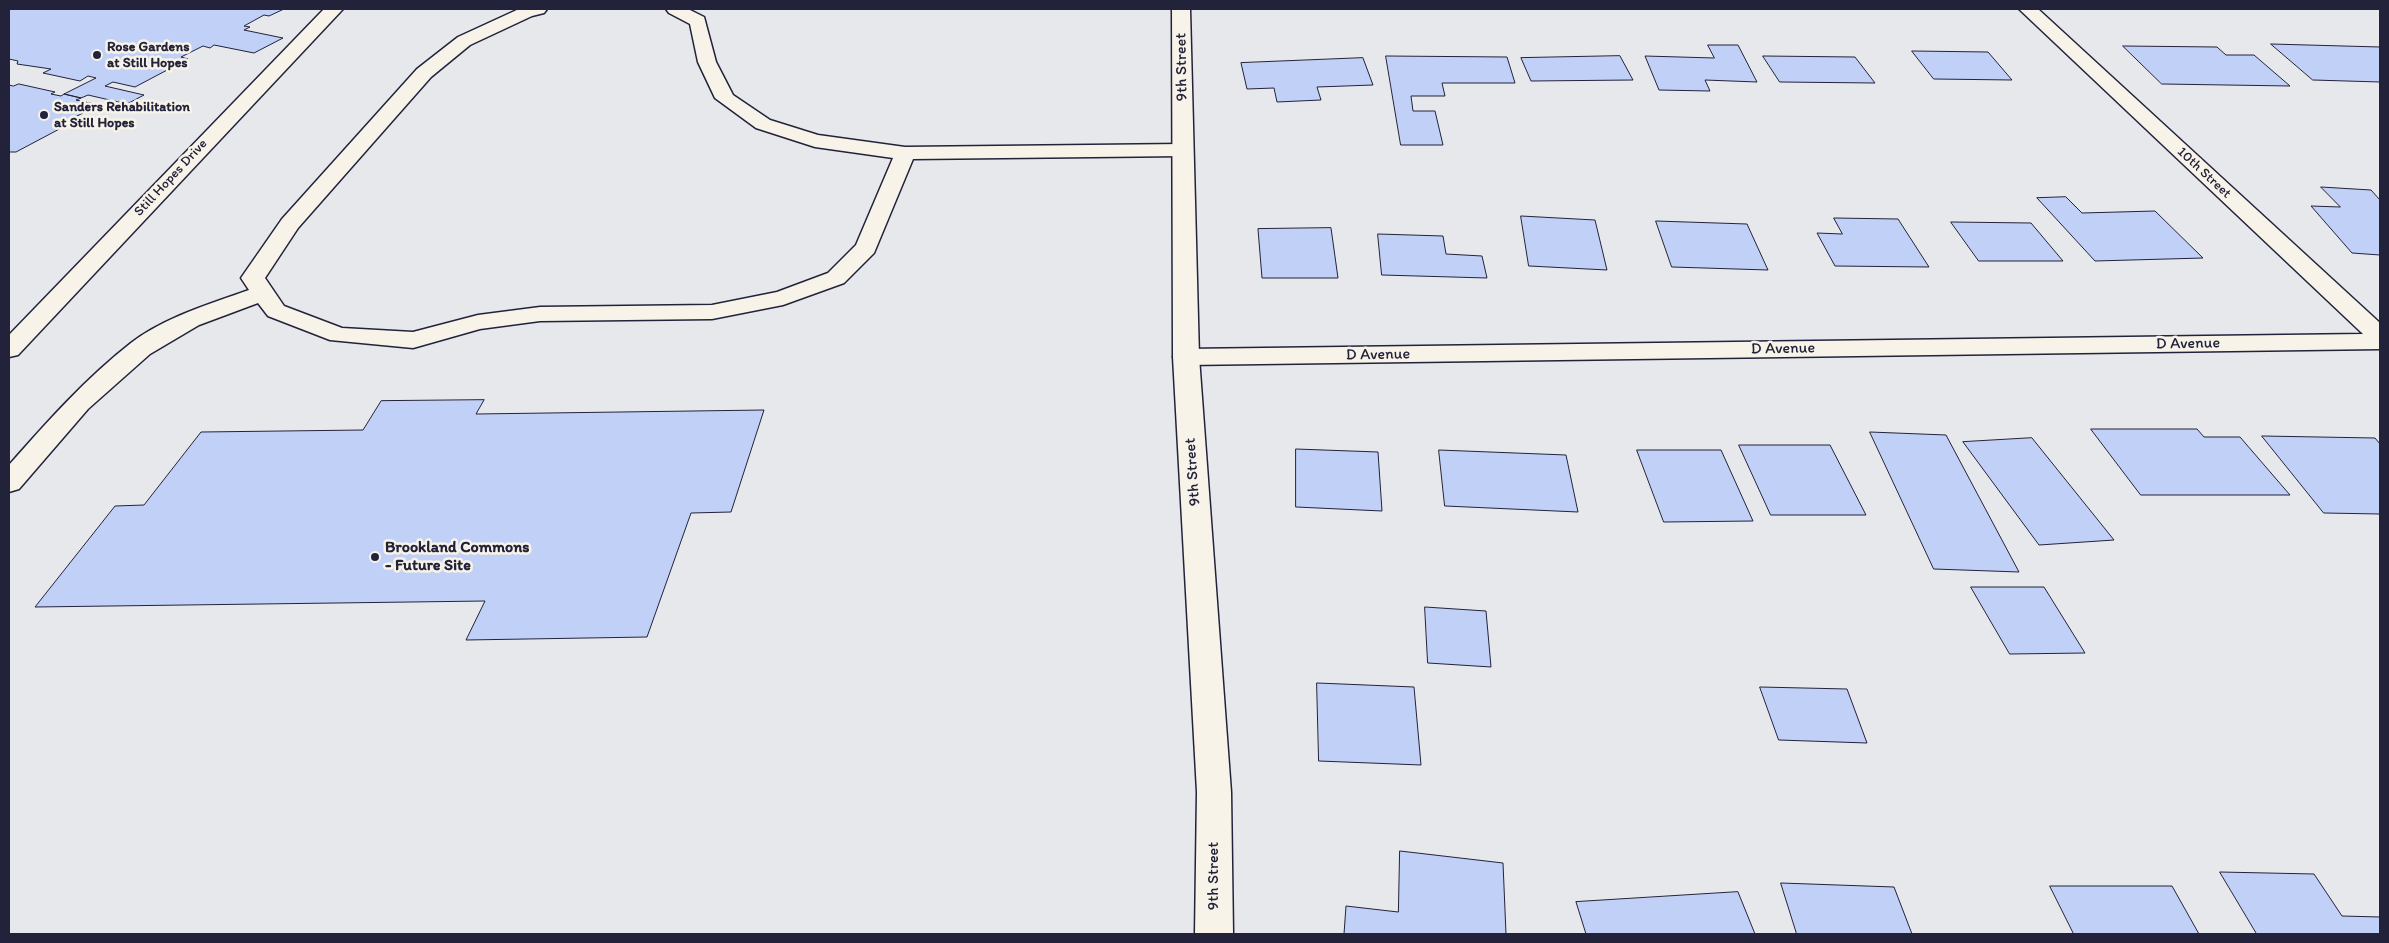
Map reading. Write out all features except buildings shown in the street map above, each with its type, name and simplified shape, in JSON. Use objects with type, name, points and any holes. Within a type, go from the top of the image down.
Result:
[{"type":"street","name":"Still Hopes Drive","points":[[9,349],[334,9]]},
{"type":"street","points":[[538,9],[526,12],[464,41],[424,73],[290,224],[254,278],[276,311],[339,335],[413,340],[478,322],[540,314],[712,312],[783,298],[836,278],[866,248],[905,153]]},
{"type":"street","points":[[675,9],[698,21],[708,62],[725,98],[762,124],[815,141],[905,153],[1183,150]]},
{"type":"street","name":"9th Street","points":[[1181,9],[1186,357],[1214,792],[1214,934]]},
{"type":"street","name":"10th Street","points":[[2028,9],[2380,336]]},
{"type":"street","points":[[9,482],[79,403],[141,348],[190,320],[263,293]]},
{"type":"street","name":"D Avenue","points":[[1186,357],[2380,341]]},
{"type":"place","name":"Rose Gardens at Still Hopes","points":[[97,55]]},
{"type":"place","name":"Sanders Rehabilitation at Still Hopes","points":[[44,115]]},
{"type":"place","name":"Brookland Commons - Future Site","points":[[375,557]]}]
